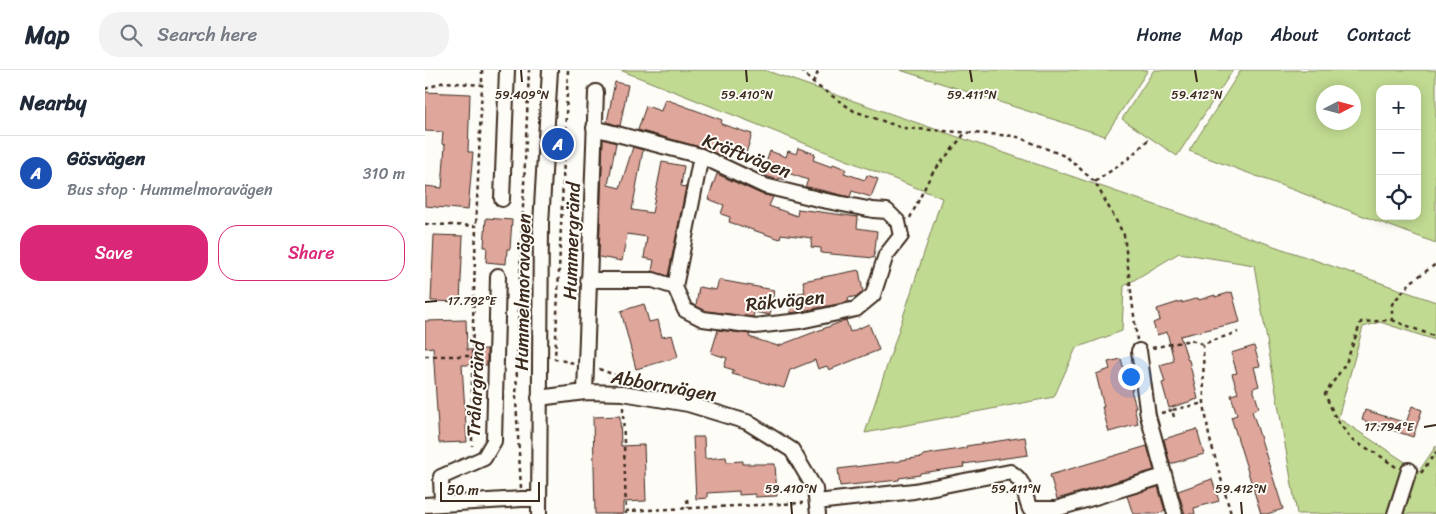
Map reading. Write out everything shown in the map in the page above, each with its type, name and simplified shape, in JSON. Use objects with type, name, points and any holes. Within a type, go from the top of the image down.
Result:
[{"type":"street","points":[[502,199],[507,70]]},
{"type":"street","name":"Hummelmoravägen","points":[[539,514],[541,224],[550,70]]},
{"type":"street","name":"Hummergränd","points":[[585,392],[596,92]]},
{"type":"street","name":"Kräftvägen","points":[[594,128],[701,156],[765,186],[822,200],[887,211],[898,222],[901,236]]},
{"type":"street","points":[[588,280],[653,280],[675,287],[701,156]]},
{"type":"street","name":"Räkvägen","points":[[675,287],[685,310],[703,319],[755,326],[800,320],[856,309],[873,295],[887,255],[901,236]]},
{"type":"street","name":"Trålargränd","points":[[442,504],[441,477],[484,458],[494,441],[498,276]]},
{"type":"street","points":[[1139,351],[1148,416],[1175,514]]},
{"type":"street","name":"Abborrvägen","points":[[539,398],[585,392],[623,393],[688,404],[747,422],[791,450],[815,489],[817,508]]},
{"type":"street","points":[[817,508],[1010,472],[1022,482],[1030,512],[1056,509],[1164,476]]},
{"type":"street","points":[[1395,514],[1408,472]]},
{"type":"street","points":[[425,506],[539,499]]},
{"type":"path","points":[[472,446],[476,226],[482,70]]},
{"type":"path","points":[[522,499],[516,400],[529,70]]},
{"type":"path","points":[[568,70],[555,359],[585,365],[620,377],[623,393],[625,512],[688,508],[817,508]]},
{"type":"path","points":[[801,70],[813,83],[853,111],[903,128],[1015,136],[1067,157],[1095,182],[1124,235],[1139,351],[1191,340],[1203,344],[1238,332]]},
{"type":"path","points":[[813,83],[819,70]]},
{"type":"path","points":[[425,89],[445,82],[482,85]]},
{"type":"path","points":[[901,236],[931,175],[966,132]]},
{"type":"path","points":[[1095,182],[1129,158],[1150,138]]},
{"type":"path","points":[[425,224],[476,226]]},
{"type":"path","points":[[1392,320],[1392,304],[1411,282],[1436,264]]},
{"type":"path","points":[[1436,337],[1392,320],[1361,322],[1346,363],[1325,394],[1336,419],[1353,441],[1408,472],[1423,472],[1436,452]]},
{"type":"path","points":[[1203,344],[1204,403],[1209,436],[1231,514]]},
{"type":"path","points":[[425,356],[473,356]]},
{"type":"path","points":[[1174,417],[1172,410],[1204,403]]},
{"type":"path","points":[[687,499],[688,508]]},
{"type":"green space","points":[[620,70],[764,70],[1436,302],[1435,340],[1380,322],[1363,327],[1338,418],[1419,471],[1436,446],[1436,514],[1297,514],[1254,265],[1179,253],[1124,286],[1122,331],[1076,348],[1054,397],[865,433],[942,198]]},
{"type":"green space","points":[[900,70],[1148,70],[1105,136]]},
{"type":"green space","points":[[1154,70],[1233,70],[1177,156],[1122,119]]},
{"type":"green space","points":[[1241,70],[1436,70],[1436,243],[1189,151]]},
{"type":"building","points":[[615,82],[628,85],[620,126],[607,122]]},
{"type":"building","points":[[425,92],[470,94],[468,152],[473,152],[468,210],[425,206],[425,186],[442,188],[445,145],[442,144],[443,132],[425,131]]},
{"type":"building","points":[[665,99],[722,120],[721,124],[752,134],[746,153],[733,149],[729,159],[703,148],[638,130],[646,106],[661,111]]},
{"type":"building","points":[[603,139],[616,143],[608,185],[620,188],[633,147],[643,150],[632,210],[652,213],[662,162],[684,166],[681,186],[686,187],[668,276],[652,271],[654,260],[644,258],[647,237],[627,234],[622,261],[599,257]]},
{"type":"building","points":[[798,148],[815,154],[813,160],[832,167],[833,164],[846,169],[844,173],[865,180],[867,175],[878,179],[871,197],[852,191],[850,197],[805,187],[808,180],[788,173],[785,180],[762,175],[770,151],[786,157],[788,151],[796,154]]},
{"type":"building","points":[[717,174],[761,194],[773,197],[769,206],[797,216],[798,209],[858,217],[857,228],[877,231],[874,258],[821,253],[821,248],[811,247],[812,238],[781,234],[780,239],[729,222],[730,217],[721,214],[724,205],[708,199]]},
{"type":"building","points":[[486,218],[512,220],[510,249],[507,249],[506,264],[486,262],[487,247],[484,247]]},
{"type":"building","points":[[434,235],[463,236],[460,302],[431,301]]},
{"type":"building","points":[[859,270],[863,292],[858,296],[848,298],[849,302],[791,313],[788,295],[805,292],[803,281]]},
{"type":"building","points":[[719,280],[774,290],[770,315],[754,312],[753,317],[706,311],[696,306],[699,287],[716,290]]},
{"type":"building","points":[[1232,292],[1240,322],[1180,336],[1189,360],[1198,399],[1169,408],[1162,383],[1165,382],[1160,365],[1174,361],[1167,332],[1157,335],[1153,323],[1160,320],[1157,309],[1182,301],[1182,303],[1198,298],[1199,300]]},
{"type":"building","points":[[644,304],[649,322],[658,320],[662,337],[672,335],[678,357],[636,369],[621,311]]},
{"type":"building","points":[[466,320],[467,350],[487,349],[487,365],[462,365],[467,442],[439,443],[433,347],[425,348],[425,321]]},
{"type":"building","points":[[846,320],[850,332],[869,324],[879,350],[829,370],[827,366],[818,369],[815,360],[790,370],[784,388],[732,374],[734,370],[724,367],[727,358],[711,353],[718,330],[750,334],[749,337],[778,346]]},
{"type":"building","points":[[1254,346],[1260,366],[1254,367],[1259,386],[1253,388],[1259,408],[1252,411],[1283,509],[1267,514],[1261,514],[1231,417],[1237,415],[1231,395],[1238,393],[1232,374],[1237,373],[1231,353]]},
{"type":"building","points":[[1121,359],[1133,390],[1131,390],[1138,424],[1109,432],[1096,374],[1110,369],[1108,362]]},
{"type":"building","points":[[1412,406],[1422,410],[1413,437],[1362,420],[1365,410],[1406,423]]},
{"type":"building","points":[[620,416],[621,446],[644,445],[646,501],[623,502],[623,514],[595,514],[593,417]]},
{"type":"building","points":[[1197,429],[1204,454],[1170,464],[1164,439]]},
{"type":"building","points":[[693,437],[704,437],[705,459],[726,457],[727,462],[743,461],[743,464],[775,464],[777,496],[755,497],[755,494],[739,495],[739,491],[707,493],[707,498],[696,499]]},
{"type":"building","points":[[1025,437],[1028,455],[963,464],[964,467],[920,473],[920,475],[899,478],[899,480],[840,486],[838,469],[901,461],[923,457],[923,455],[966,448],[966,446]]},
{"type":"building","points":[[1147,446],[1154,470],[1057,499],[1050,475]]},
{"type":"building","points":[[1212,479],[1219,501],[1194,508],[1195,514],[1185,514],[1178,491]]},
{"type":"building","points":[[1158,487],[1165,511],[1157,514],[1133,514],[1127,496]]},
{"type":"place","name":"Gösvägen","points":[[558,144]]}]
